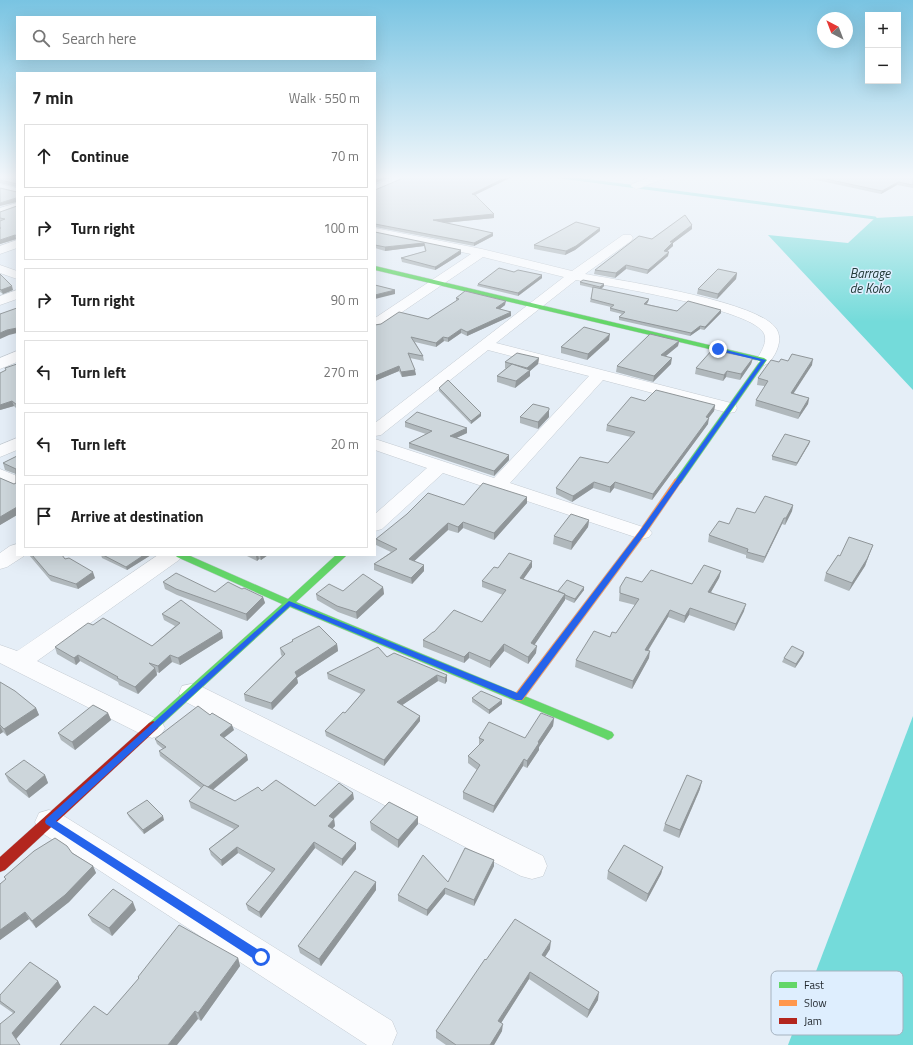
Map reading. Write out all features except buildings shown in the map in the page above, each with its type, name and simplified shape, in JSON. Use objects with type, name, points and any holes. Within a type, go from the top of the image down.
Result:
[{"type":"street","points":[[378,237],[393,235],[482,253],[574,275],[690,298],[732,310],[756,319],[769,329],[772,337],[770,350],[764,360],[642,533],[519,697]]},
{"type":"street","points":[[376,431],[574,275],[627,238]]},
{"type":"street","points":[[0,250],[16,244]]},
{"type":"street","points":[[376,323],[482,253]]},
{"type":"street","points":[[376,268],[764,360]]},
{"type":"street","points":[[0,269],[16,275]]},
{"type":"street","points":[[0,301],[16,294]]},
{"type":"street","points":[[486,345],[729,408]]},
{"type":"street","points":[[0,346],[16,352]]},
{"type":"street","points":[[0,364],[16,356]]},
{"type":"street","points":[[498,485],[600,374]]},
{"type":"street","points":[[0,452],[16,444]]},
{"type":"street","points":[[376,444],[642,533]]},
{"type":"street","points":[[376,524],[440,466]]},
{"type":"street","points":[[0,475],[16,483]]},
{"type":"street","points":[[0,562],[16,552]]},
{"type":"street","points":[[9,657],[170,556]]},
{"type":"street","points":[[182,556],[289,603],[608,735]]},
{"type":"street","points":[[0,866],[341,556]]},
{"type":"street","points":[[9,657],[152,728]]},
{"type":"street","points":[[191,693],[532,866]]},
{"type":"street","points":[[49,822],[380,1034]]},
{"type":"water","name":"Barrage de Koko","points":[[868,225],[913,225],[913,390],[768,235],[848,243]]},
{"type":"water","points":[[913,716],[913,1045],[788,1045],[792,1035],[903,1035],[903,971],[816,971]]},
{"type":"traffic: fast","points":[[376,268],[764,360],[678,481]]},
{"type":"traffic: fast","points":[[182,556],[289,603],[608,735]]},
{"type":"traffic: fast","points":[[153,726],[341,556]]},
{"type":"traffic: slow","points":[[519,697],[642,533],[678,481]]},
{"type":"traffic: jam","points":[[0,866],[153,726]]},
{"type":"route","points":[[261,957],[49,822],[289,603],[519,697],[642,533],[764,360],[718,349]]}]
